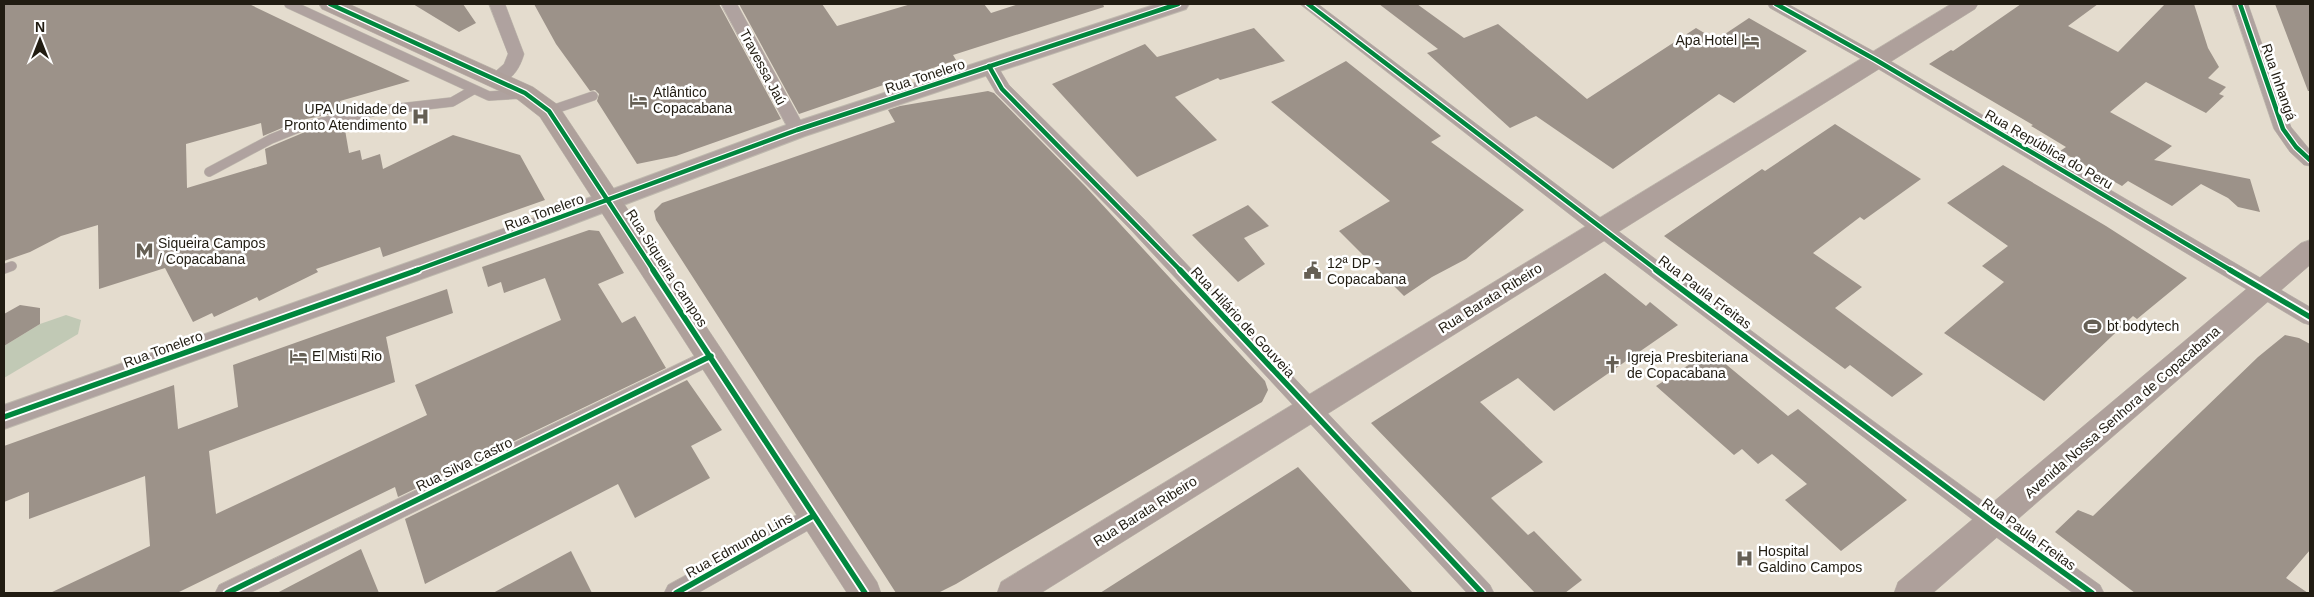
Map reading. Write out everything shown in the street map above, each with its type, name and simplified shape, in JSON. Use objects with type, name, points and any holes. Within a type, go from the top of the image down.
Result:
[{"type":"main road","name":"Rua Siqueira Campos","points":[[330,4],[525,93],[549,111],[865,593]]},
{"type":"main road","name":"Rua Barata Ribeiro","points":[[1013,593],[1967,4]]},
{"type":"main road","name":"Avenida Nossa Senhora de Copacabana","points":[[1910,593],[2310,250]]},
{"type":"street","points":[[496,4],[516,54],[512,67],[496,79]]},
{"type":"street","name":"Travessa Jaú","points":[[729,4],[797,130]]},
{"type":"street","name":"Rua Tonelero","points":[[4,417],[608,200],[797,130],[1178,4]]},
{"type":"street","name":"Rua Paula Freitas","points":[[1308,4],[1602,229],[1993,522],[2092,593]]},
{"type":"street","name":"Rua República do Peru","points":[[1776,4],[1876,60],[2310,317]]},
{"type":"street","name":"Rua Inhangá","points":[[2240,4],[2283,129],[2296,147],[2310,160]]},
{"type":"street","name":"Rua Hilário de Gouveia","points":[[989,66],[1002,89],[1138,225],[1482,593]]},
{"type":"street","name":"Rua Silva Castro","points":[[227,593],[711,356]]},
{"type":"street","name":"Rua Edmundo Lins","points":[[676,593],[813,516]]},
{"type":"lane","points":[[289,4],[473,90],[489,96],[525,93]]},
{"type":"lane","points":[[209,172],[272,139],[302,126],[382,110],[452,102],[473,90]]},
{"type":"lane","points":[[549,111],[593,96]]},
{"type":"green space","points":[[66,315],[81,320],[78,334],[4,378],[4,346],[40,324]]},
{"type":"building","points":[[4,4],[249,4],[410,81],[340,101],[342,112],[301,120],[263,136],[261,123],[186,144],[187,188],[267,164],[265,149],[305,132],[344,124],[349,153],[360,150],[362,160],[380,154],[383,169],[453,135],[520,155],[545,200],[383,257],[380,247],[316,269],[318,272],[259,301],[257,297],[214,317],[212,313],[193,322],[165,268],[99,289],[98,225],[61,236],[30,252],[4,261]]},
{"type":"building","points":[[413,4],[463,4],[476,23],[459,32]]},
{"type":"building","points":[[534,4],[719,4],[781,119],[676,156],[637,164],[597,101],[599,94],[595,90],[590,91],[556,44]]},
{"type":"building","points":[[739,4],[822,4],[837,26],[911,4],[984,4],[991,13],[1019,4],[1103,4],[1104,7],[953,55],[956,60],[799,114]]},
{"type":"building","points":[[1379,4],[1417,4],[1464,38],[1498,24],[1587,99],[1696,28],[1716,40],[1749,18],[1807,51],[1734,103],[1719,94],[1613,169],[1536,116],[1510,128],[1427,53],[1438,49]]},
{"type":"building","points":[[2021,4],[2098,4],[2068,26],[2118,52],[2165,4],[2194,4],[2208,48],[2219,67],[2208,78],[2226,87],[2219,94],[2224,96],[2206,113],[2146,82],[2110,112],[2172,146],[2154,160],[2250,179],[2260,212],[2238,207],[2228,198],[2201,184],[2172,206],[2128,181],[2122,186],[2060,151],[2066,147],[2031,126],[2033,125],[1929,64],[1951,50],[1953,51]]},
{"type":"building","points":[[2275,4],[2310,4],[2310,91],[2308,91]]},
{"type":"building","points":[[1254,28],[1285,61],[1220,80],[1218,78],[1175,97],[1217,140],[1137,177],[1052,84],[1145,44],[1157,57]]},
{"type":"building","points":[[1346,61],[1441,136],[1431,142],[1524,210],[1466,259],[1432,277],[1404,296],[1339,231],[1390,201],[1271,102]]},
{"type":"building","points":[[988,91],[994,93],[1086,187],[1265,381],[1268,390],[1262,402],[956,584],[938,593],[896,593],[656,220],[654,211],[662,203],[895,122],[888,110],[900,106]]},
{"type":"building","points":[[1835,124],[1921,179],[1864,220],[1860,217],[1813,253],[1862,287],[1835,308],[1923,374],[1892,397],[1850,365],[1845,369],[1664,236],[1762,169],[1765,171]]},
{"type":"building","points":[[2003,165],[2106,226],[2187,278],[2137,319],[2133,316],[2044,401],[1944,333],[2004,282],[1982,266],[2008,246],[1947,203]]},
{"type":"building","points":[[1248,205],[1269,226],[1244,238],[1265,264],[1238,282],[1192,235]]},
{"type":"building","points":[[589,230],[599,231],[624,273],[598,284],[622,323],[635,316],[666,368],[398,497],[395,487],[177,593],[50,593],[150,546],[145,476],[29,519],[29,492],[4,502],[4,446],[174,385],[178,429],[238,407],[233,365],[447,289],[453,313],[386,337],[395,382],[209,451],[216,514],[427,415],[415,385],[561,320],[545,278],[504,293],[501,282],[488,287],[482,267]]},
{"type":"building","points":[[1605,273],[1646,306],[1650,302],[1678,325],[1554,411],[1518,378],[1480,402],[1543,462],[1491,498],[1528,535],[1534,531],[1582,580],[1565,593],[1535,593],[1371,423]]},
{"type":"building","points":[[20,305],[40,308],[40,324],[4,346],[4,314]]},
{"type":"building","points":[[2285,335],[2299,338],[2310,344],[2310,550],[2286,578],[2308,593],[2135,593],[2055,532],[2078,510],[2093,516],[2258,357]]},
{"type":"building","points":[[1710,351],[1788,416],[1798,409],[1907,500],[1841,551],[1785,500],[1807,484],[1772,454],[1758,464],[1742,449],[1734,455],[1656,386]]},
{"type":"building","points":[[687,380],[722,430],[691,446],[710,478],[635,518],[618,484],[425,584],[405,519]]},
{"type":"building","points":[[1298,467],[1413,593],[1100,593],[1147,563]]},
{"type":"building","points":[[361,549],[379,593],[277,593]]},
{"type":"building","points":[[571,551],[592,593],[493,593]]},
{"type":"cycle path","points":[[330,4],[525,93],[549,111],[865,593]]},
{"type":"cycle path","points":[[4,417],[546,224],[797,130],[1178,4]]},
{"type":"cycle path","points":[[1308,4],[1602,229],[1993,522],[2092,593]]},
{"type":"cycle path","points":[[1776,4],[1876,60],[2310,317]]},
{"type":"cycle path","points":[[2240,4],[2283,129],[2296,147],[2310,160]]},
{"type":"cycle path","points":[[989,66],[1002,89],[1138,225],[1482,593]]},
{"type":"cycle path","points":[[227,593],[711,356]]},
{"type":"cycle path","points":[[676,593],[813,516]]},
{"type":"place","name":"Apa Hotel","points":[[1751,40]]},
{"type":"place","name":"Atlântico Copacabana","points":[[639,100]]},
{"type":"place","name":"UPA Unidade de Pronto Atendimento","points":[[421,117]]},
{"type":"place","name":"Siqueira Campos / Copacabana","points":[[144,251]]},
{"type":"place","name":"12ª DP - Copacabana","points":[[1313,271]]},
{"type":"place","name":"bt bodytech","points":[[2093,326]]},
{"type":"place","name":"El Misti Rio","points":[[298,356]]},
{"type":"place","name":"Igreja Presbiteriana de Copacabana","points":[[1613,365]]},
{"type":"place","name":"Hospital Galdino Campos","points":[[1744,559]]}]
